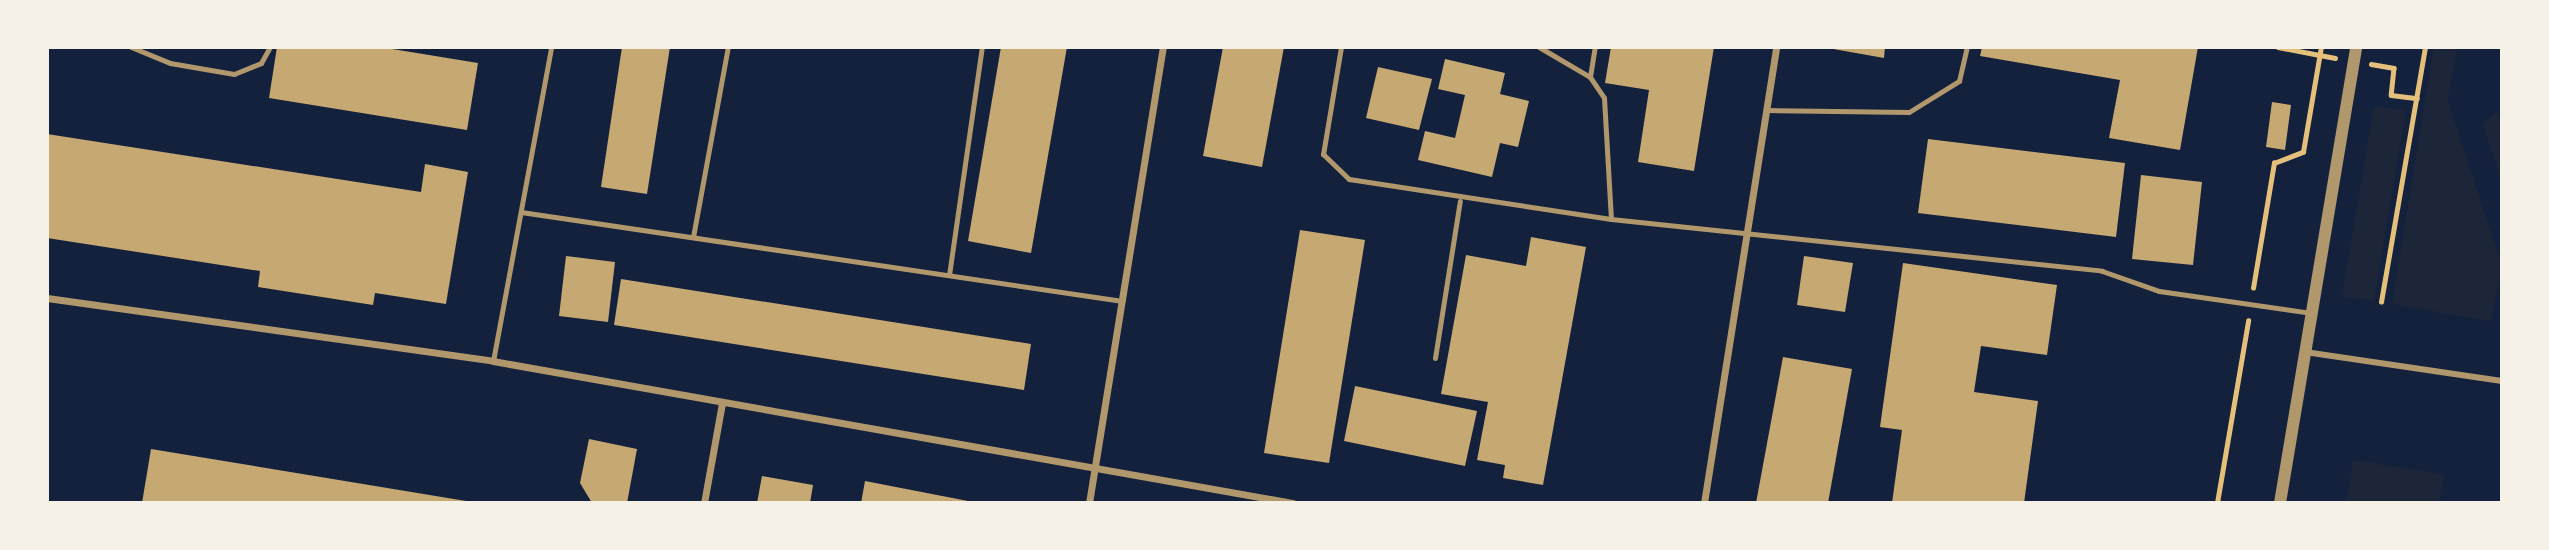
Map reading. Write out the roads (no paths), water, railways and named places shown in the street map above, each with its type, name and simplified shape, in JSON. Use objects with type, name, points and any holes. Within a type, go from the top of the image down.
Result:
[{"type":"street","points":[[1089,503],[1163,47]]},
{"type":"street","points":[[1703,503],[1776,47]]},
{"type":"street","points":[[2280,503],[2356,47]]},
{"type":"street","points":[[47,298],[493,361],[722,403],[1096,464],[1293,503]]},
{"type":"street","points":[[2305,352],[2502,381]]},
{"type":"street","points":[[704,503],[722,403]]},
{"type":"lane","points":[[131,47],[170,63],[234,74],[261,62],[270,47]]},
{"type":"lane","points":[[493,361],[551,47]]},
{"type":"lane","points":[[693,237],[728,47]]},
{"type":"lane","points":[[949,275],[982,47]]},
{"type":"lane","points":[[1341,47],[1323,154],[1349,179],[1460,201],[1611,219],[1748,230],[2102,271],[2159,291],[2312,313]]},
{"type":"lane","points":[[1539,47],[1590,77],[1604,98],[1611,219]]},
{"type":"lane","points":[[1590,77],[1595,47]]},
{"type":"lane","points":[[1766,110],[1909,112],[1959,80],[1967,47]]},
{"type":"lane","points":[[1435,358],[1460,201]]},
{"type":"lane","points":[[521,212],[1122,301]]}]
